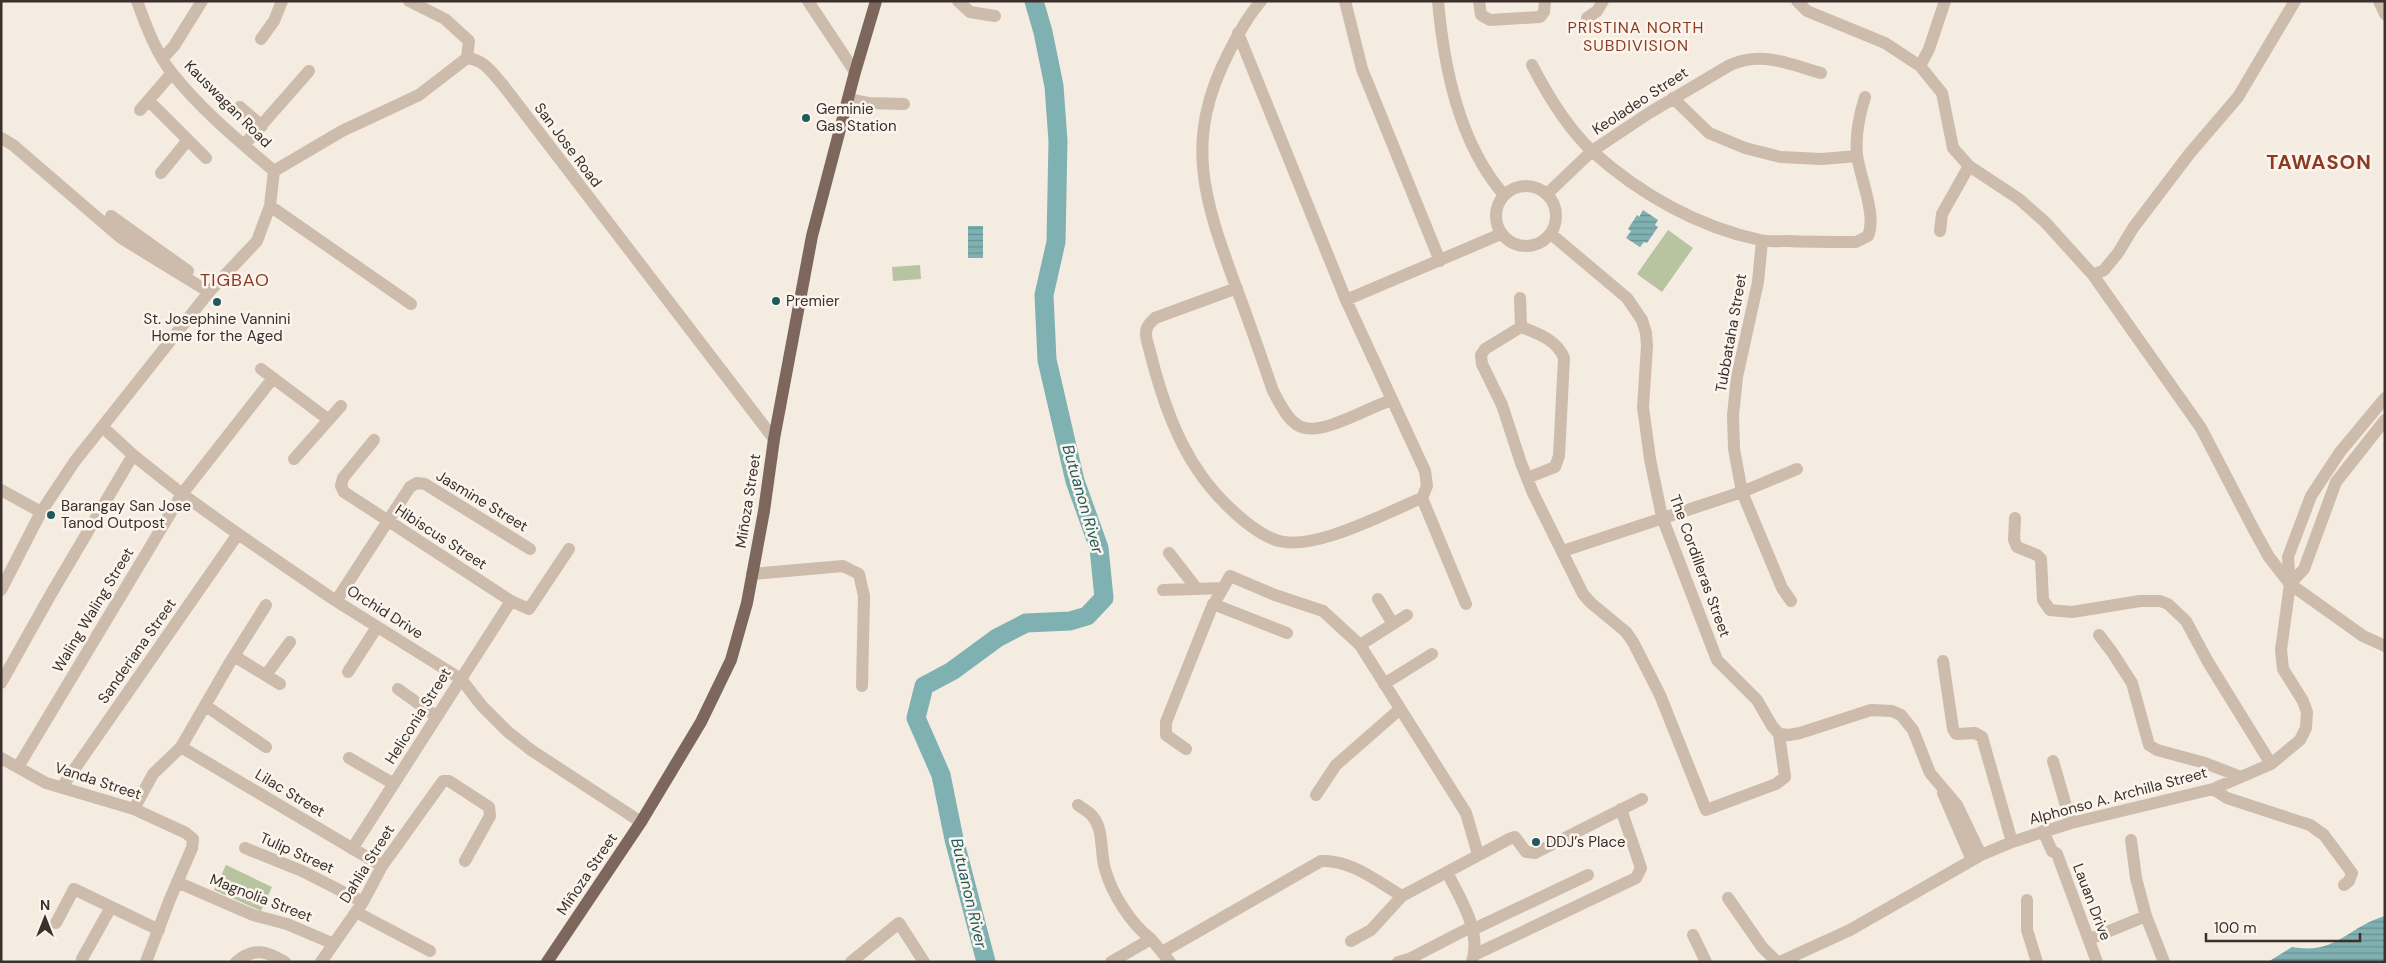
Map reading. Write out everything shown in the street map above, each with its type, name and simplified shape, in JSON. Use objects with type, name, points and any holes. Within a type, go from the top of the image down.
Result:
[{"type":"main road","name":"Miñoza Street","points":[[547,962],[641,822],[701,722],[728,667],[740,632],[764,511],[774,439],[812,236],[855,72],[876,1]]},
{"type":"street","name":"Kauswagan Road","points":[[137,1],[163,58],[172,73],[244,145],[274,171]]},
{"type":"street","points":[[163,58],[174,46],[202,1]]},
{"type":"street","points":[[261,39],[274,21],[282,1]]},
{"type":"street","points":[[1,590],[41,512],[75,460],[211,290],[257,241],[270,206],[274,171],[342,131],[419,95],[467,58],[469,41],[445,19],[409,1]]},
{"type":"street","points":[[808,1],[855,72]]},
{"type":"street","points":[[958,1],[970,12],[995,16]]},
{"type":"street","points":[[1261,1],[1250,14],[1238,34],[1215,80],[1209,100],[1202,159],[1204,189],[1210,215],[1273,391],[1294,422],[1303,428],[1325,426],[1392,400]]},
{"type":"street","points":[[1346,1],[1362,69],[1440,261]]},
{"type":"street","points":[[1438,1],[1448,69],[1462,118],[1478,157],[1492,181],[1504,195]]},
{"type":"street","points":[[1480,1],[1481,15],[1490,20],[1540,17],[1544,12],[1545,1]]},
{"type":"street","points":[[1587,18],[1597,11],[1603,1]]},
{"type":"street","points":[[1797,1],[1807,11],[1885,43],[1920,66],[1942,93],[1953,148],[1968,166],[2020,198],[2045,222],[2093,275],[2201,428],[2269,557],[2290,584],[2363,636],[2385,646]]},
{"type":"street","points":[[1920,66],[1929,49],[1945,1]]},
{"type":"street","points":[[2093,275],[2104,270],[2113,259],[2190,153],[2238,97],[2295,1]]},
{"type":"street","points":[[2379,1],[2385,14]]},
{"type":"street","points":[[1237,288],[1155,318],[1148,325],[1146,334],[1153,365],[1172,418],[1190,459],[1213,490],[1244,520],[1262,533],[1278,541],[1293,543],[1316,540],[1333,535],[1422,498],[1427,490],[1425,471],[1346,300],[1238,34]]},
{"type":"street","name":"Keoladeo Street","points":[[1547,194],[1592,151],[1673,98],[1745,58],[1757,57],[1821,72]]},
{"type":"street","name":"San Jose Road","points":[[467,58],[476,58],[484,63],[503,85],[774,439]]},
{"type":"street","points":[[1532,65],[1547,94],[1592,151],[1632,183],[1667,205],[1716,227],[1762,241],[1856,242],[1868,236],[1871,222],[1857,156],[1858,118],[1865,97]]},
{"type":"street","points":[[244,145],[309,71]]},
{"type":"street","points":[[172,73],[144,105],[188,140],[206,158]]},
{"type":"street","points":[[1673,98],[1710,133],[1745,148],[1780,157],[1822,159],[1857,156]]},
{"type":"street","points":[[848,100],[868,103],[904,104]]},
{"type":"street","points":[[240,107],[262,126]]},
{"type":"street","points":[[1,138],[12,145],[121,238],[211,290]]},
{"type":"street","points":[[162,173],[188,140]]},
{"type":"street","points":[[1940,231],[1942,214],[1968,166]]},
{"type":"street","points":[[1525,186],[1540,189],[1547,194],[1552,199],[1556,213],[1556,220],[1551,234],[1536,245],[1526,246],[1517,245],[1502,234],[1498,228],[1496,214],[1500,200],[1504,195],[1518,187],[1525,186]]},
{"type":"street","points":[[270,206],[410,304]]},
{"type":"street","points":[[111,216],[211,290]]},
{"type":"street","points":[[1346,300],[1502,234]]},
{"type":"street","name":"The Cordilleras Street","points":[[1551,234],[1627,298],[1636,308],[1642,320],[1647,346],[1643,407],[1650,459],[1662,518],[1717,660],[1757,700],[1772,726],[1779,734],[1785,777],[1776,784],[1706,810],[1660,695],[1633,642],[1626,632],[1583,594],[1563,551]]},
{"type":"street","name":"Tubbataha Street","points":[[1762,241],[1758,282],[1738,368],[1734,406],[1734,449],[1742,492],[1782,588],[1791,600]]},
{"type":"street","points":[[1520,298],[1521,328]]},
{"type":"street","points":[[1521,328],[1489,345],[1481,358],[1502,405],[1528,478],[1563,551],[1742,492],[1797,469]]},
{"type":"street","points":[[1521,328],[1553,342],[1561,349],[1564,358],[1559,456],[1555,467],[1528,478]]},
{"type":"street","points":[[261,369],[329,420]]},
{"type":"street","name":"Waling Waling Street","points":[[18,767],[182,494],[273,378]]},
{"type":"street","name":"Alphonso A. Archilla Street","points":[[1778,962],[1850,930],[1977,858],[2012,842],[2071,823],[2213,789],[2271,764],[2300,740],[2307,721],[2303,701],[2283,669],[2281,650],[2290,584],[2288,556],[2311,496],[2340,452],[2385,398]]},
{"type":"street","points":[[294,460],[341,406]]},
{"type":"street","points":[[2290,584],[2304,569],[2336,482],[2385,420]]},
{"type":"street","name":"Orchid Drive","points":[[108,431],[133,455],[182,494],[238,534],[336,601],[461,679],[482,706],[516,738],[641,822]]},
{"type":"street","name":"Hibiscus Street","points":[[374,440],[343,478],[341,486],[344,492],[511,601],[529,609],[569,549]]},
{"type":"street","points":[[1,683],[50,594],[133,455]]},
{"type":"street","name":"Jasmine Street","points":[[388,522],[410,487],[417,483],[425,484],[530,549]]},
{"type":"street","points":[[1,490],[41,512]]},
{"type":"street","points":[[1422,498],[1466,604]]},
{"type":"street","points":[[2306,510],[2324,515]]},
{"type":"street","points":[[2016,518],[2014,540],[2017,547],[2037,555],[2041,559],[2043,600],[2050,610],[2072,612],[2150,600],[2168,604],[2180,614],[2271,764]]},
{"type":"street","points":[[336,601],[388,522]]},
{"type":"street","name":"Sanderiana Street","points":[[62,787],[238,534]]},
{"type":"street","points":[[1169,553],[1197,589]]},
{"type":"street","points":[[752,574],[843,566],[859,574],[864,596],[862,686]]},
{"type":"street","points":[[1186,749],[1166,735],[1166,722],[1213,604],[1230,576],[1275,595],[1323,611],[1360,645],[1466,813],[1478,854]]},
{"type":"street","points":[[1163,590],[1223,588]]},
{"type":"street","points":[[1378,599],[1393,624]]},
{"type":"street","name":"Heliconia Street","points":[[352,849],[511,601]]},
{"type":"street","points":[[1213,604],[1287,634]]},
{"type":"street","points":[[134,809],[152,774],[181,747],[266,605]]},
{"type":"street","points":[[1360,645],[1407,615]]},
{"type":"street","points":[[348,672],[377,627]]},
{"type":"street","points":[[2098,635],[2112,652],[2132,683],[2149,745],[2157,750],[2205,763],[2241,777]]},
{"type":"street","points":[[266,675],[290,642]]},
{"type":"street","points":[[1384,684],[1432,654]]},
{"type":"street","points":[[234,656],[280,684]]},
{"type":"street","points":[[1943,661],[1954,729],[1956,734],[1975,733],[1982,738],[2012,842]]},
{"type":"street","points":[[398,689],[437,716]]},
{"type":"street","points":[[206,706],[266,747]]},
{"type":"street","points":[[1316,795],[1336,765],[1400,709]]},
{"type":"street","points":[[1779,734],[1800,733],[1871,710],[1892,711],[1902,715],[1913,730],[1923,760],[1941,789],[1957,805],[1977,858]]},
{"type":"street","name":"Lilac Street","points":[[181,747],[382,866]]},
{"type":"street","name":"Vanda Street","points":[[1,758],[46,783],[134,809],[186,833],[193,839],[193,843],[177,882]]},
{"type":"street","points":[[349,758],[394,784]]},
{"type":"street","points":[[2053,760],[2071,823]]},
{"type":"street","name":"Dahlia Street","points":[[321,962],[359,907],[382,866],[440,784],[449,781],[489,807],[490,811],[490,816],[464,861]]},
{"type":"street","points":[[2213,789],[2226,798],[2316,828],[2352,872],[2349,881],[2344,885]]},
{"type":"street","points":[[1351,941],[1371,930],[1402,896],[1478,854],[1516,837],[1526,852],[1535,853],[1642,799]]},
{"type":"street","points":[[1078,805],[1094,818],[1100,833],[1105,870],[1116,895],[1140,931],[1152,939],[1167,957],[1321,861],[1334,860],[1349,865],[1402,896]]},
{"type":"street","points":[[1447,872],[1474,928],[1473,958],[1636,878],[1641,868],[1621,810]]},
{"type":"street","name":"Lauan Drive","points":[[2048,830],[2052,851],[2057,854],[2097,962]]},
{"type":"street","points":[[2131,840],[2136,878],[2146,916],[2164,962]]},
{"type":"street","name":"Tulip Street","points":[[245,848],[302,871],[430,951]]},
{"type":"street","points":[[1398,962],[1588,875]]},
{"type":"street","points":[[146,962],[177,882]]},
{"type":"street","name":"Magnolia Street","points":[[177,882],[253,915],[287,924],[334,944]]},
{"type":"street","points":[[56,923],[74,889],[160,930]]},
{"type":"street","points":[[1728,898],[1762,947],[1778,962]]},
{"type":"street","points":[[2027,900],[2027,930],[2037,962]]},
{"type":"street","points":[[82,959],[111,907]]},
{"type":"street","points":[[2090,939],[2146,916]]},
{"type":"street","points":[[851,962],[899,923],[924,962]]},
{"type":"street","points":[[1694,936],[1706,962]]},
{"type":"street","points":[[1111,962],[1152,939]]},
{"type":"street","points":[[236,962],[260,950],[286,962]]},
{"type":"green space","points":[[1668,230],[1693,248],[1662,292],[1637,274]]},
{"type":"green space","points":[[920,265],[921,279],[893,281],[892,267]]},
{"type":"green space","points":[[226,865],[272,887],[261,911],[214,890]]},
{"type":"water","points":[[1643,210],[1658,220],[1655,225],[1658,227],[1647,243],[1644,242],[1640,247],[1626,238],[1631,231],[1628,229],[1637,215],[1639,217]]},
{"type":"water","points":[[968,226],[983,226],[983,258],[968,258]]},
{"type":"water","points":[[2385,916],[2385,962],[2268,962],[2292,947],[2320,947],[2331,944],[2372,921]]},
{"type":"waterway","name":"Butuanon River","points":[[986,962],[954,839],[941,775],[916,718],[924,686],[952,671],[997,638],[1026,623],[1070,621],[1087,616],[1104,598],[1099,548],[1075,481],[1047,360],[1044,295],[1056,242],[1058,141],[1054,86],[1043,32],[1034,1]]},
{"type":"place","name":"Geminie Gas Station","points":[[806,118]]},
{"type":"place","name":"Premier","points":[[776,301]]},
{"type":"place","name":"St. Josephine Vannini Home for the Aged","points":[[217,302]]},
{"type":"place","name":"Barangay San Jose Tanod Outpost","points":[[51,515]]},
{"type":"place","name":"DDJ’s Place","points":[[1536,842]]},
{"type":"district","name":"PRISTINA NORTH SUBDIVISION","points":[[1636,36]]},
{"type":"district","name":"TAWASON","points":[[2319,162]]},
{"type":"district","name":"TIGBAO","points":[[235,280]]}]
